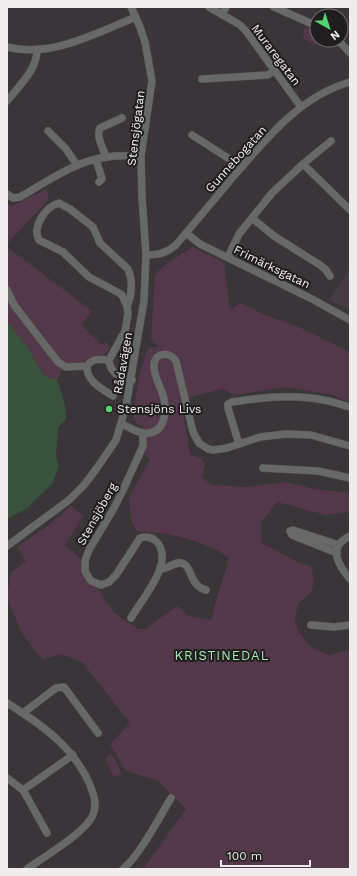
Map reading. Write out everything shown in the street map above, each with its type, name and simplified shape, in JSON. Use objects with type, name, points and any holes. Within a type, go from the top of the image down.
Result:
[{"type":"street","name":"Stensjögatan","points":[[131,7],[145,42],[152,81],[142,156],[142,197],[146,255]]},
{"type":"street","name":"Muraregatan","points":[[209,7],[240,25],[275,70],[301,107]]},
{"type":"street","points":[[222,15],[226,7]]},
{"type":"street","points":[[274,7],[309,22]]},
{"type":"street","points":[[7,47],[22,50],[54,48],[136,17]]},
{"type":"street","points":[[7,101],[33,67],[37,57],[37,50]]},
{"type":"street","points":[[202,79],[268,76],[275,70]]},
{"type":"street","name":"Gunnebogatan","points":[[146,255],[158,254],[170,250],[176,245],[242,167],[281,124],[301,107],[334,88],[350,82]]},
{"type":"street","points":[[106,157],[99,135],[99,130],[100,128],[122,118]]},
{"type":"street","points":[[48,131],[66,149],[77,165]]},
{"type":"street","points":[[192,135],[242,167]]},
{"type":"street","points":[[228,257],[239,234],[272,193],[303,164],[331,141]]},
{"type":"street","points":[[7,194],[13,198],[20,197],[77,165],[96,159],[106,157],[142,156]]},
{"type":"street","points":[[96,159],[102,179],[100,182]]},
{"type":"street","points":[[303,164],[350,210]]},
{"type":"street","points":[[127,306],[130,300],[131,288],[128,269],[100,243],[93,227],[62,204],[59,203],[54,205],[45,213],[39,222],[37,232],[39,240],[63,252],[89,277],[122,295],[127,306],[128,314],[125,331],[109,360],[110,368],[116,375],[121,378],[132,380]]},
{"type":"street","points":[[252,218],[274,236],[320,265],[330,276]]},
{"type":"street","name":"Frimärksgatan","points":[[186,233],[200,244],[312,299],[350,320]]},
{"type":"street","name":"Rådavägen","points":[[7,546],[64,504],[84,485],[112,446],[122,424],[132,380],[144,301],[146,255]]},
{"type":"street","points":[[7,290],[14,305],[58,362],[66,367],[87,366],[94,360],[109,360]]},
{"type":"street","points":[[122,424],[143,434],[159,428],[164,420],[164,399],[154,372],[154,362],[158,356],[165,354],[172,356],[176,361],[193,432],[199,443],[208,448],[213,450],[227,448],[256,438],[272,435],[297,434],[311,435],[350,446]]},
{"type":"street","points":[[87,366],[88,376],[113,396]]},
{"type":"street","points":[[239,444],[228,408],[228,404],[232,402],[262,397],[309,397],[350,407]]},
{"type":"street","name":"Stensjöberg","points":[[131,618],[160,569],[162,559],[161,548],[155,540],[148,537],[138,539],[116,575],[105,584],[96,584],[91,581],[84,566],[84,561],[114,508],[138,458],[143,446],[143,434]]},
{"type":"street","points":[[263,468],[318,471],[350,478]]},
{"type":"street","points":[[337,553],[292,535],[290,531],[293,530],[340,545]]},
{"type":"street","points":[[350,536],[342,542],[337,553],[337,559],[350,579]]},
{"type":"street","points":[[160,569],[165,569],[176,563],[184,564],[187,566],[198,586],[201,589],[206,590]]},
{"type":"street","points":[[311,625],[330,628],[350,625]]},
{"type":"street","points":[[23,713],[56,688],[64,687],[98,733]]},
{"type":"street","points":[[7,703],[53,735],[73,755],[82,768],[95,798],[93,814],[84,827],[36,867],[27,869]]},
{"type":"street","points":[[23,790],[73,755]]},
{"type":"street","points":[[7,778],[23,790],[47,833]]},
{"type":"street","points":[[122,869],[127,865],[144,841],[171,798]]},
{"type":"shaded area","points":[[306,27],[309,29],[309,42],[304,39],[303,32]]},
{"type":"shaded area","points":[[46,189],[49,199],[7,244],[7,205],[12,206]]},
{"type":"shaded area","points":[[7,247],[92,311],[81,325],[102,345],[106,342],[110,347],[105,355],[97,355],[84,362],[64,365],[57,380],[44,376],[28,348],[7,322]]},
{"type":"shaded area","points":[[193,247],[224,262],[230,310],[241,303],[263,314],[301,328],[350,352],[350,402],[332,395],[287,387],[234,395],[223,389],[181,399],[190,454],[201,458],[205,465],[202,477],[211,485],[246,487],[287,482],[314,489],[350,493],[350,513],[347,512],[326,515],[277,502],[261,523],[262,543],[297,562],[312,567],[313,584],[311,591],[298,603],[295,621],[298,631],[312,648],[328,655],[350,650],[350,869],[143,869],[186,809],[157,780],[126,771],[110,744],[130,723],[82,662],[62,654],[43,659],[36,652],[20,630],[7,597],[11,572],[26,561],[17,547],[46,527],[71,506],[83,516],[65,545],[79,557],[86,566],[86,571],[113,612],[138,629],[145,629],[177,606],[189,616],[211,620],[227,566],[228,557],[208,546],[184,538],[160,533],[136,531],[131,519],[129,498],[150,459],[144,455],[147,439],[143,427],[136,423],[133,416],[139,376],[148,348],[159,347],[151,339],[155,274],[166,264]]},
{"type":"shaded area","points":[[350,269],[350,309],[329,300]]},
{"type":"shaded area","points":[[7,322],[28,348],[44,376],[57,380],[64,400],[66,420],[58,427],[56,457],[59,466],[52,484],[28,508],[7,519]]},
{"type":"shaded area","points":[[110,754],[114,757],[122,774],[113,777],[108,763],[105,760]]},
{"type":"place","name":"Stensjöns Livs","points":[[109,409]]},
{"type":"district","name":"KRISTINEDAL","points":[[222,655]]}]
